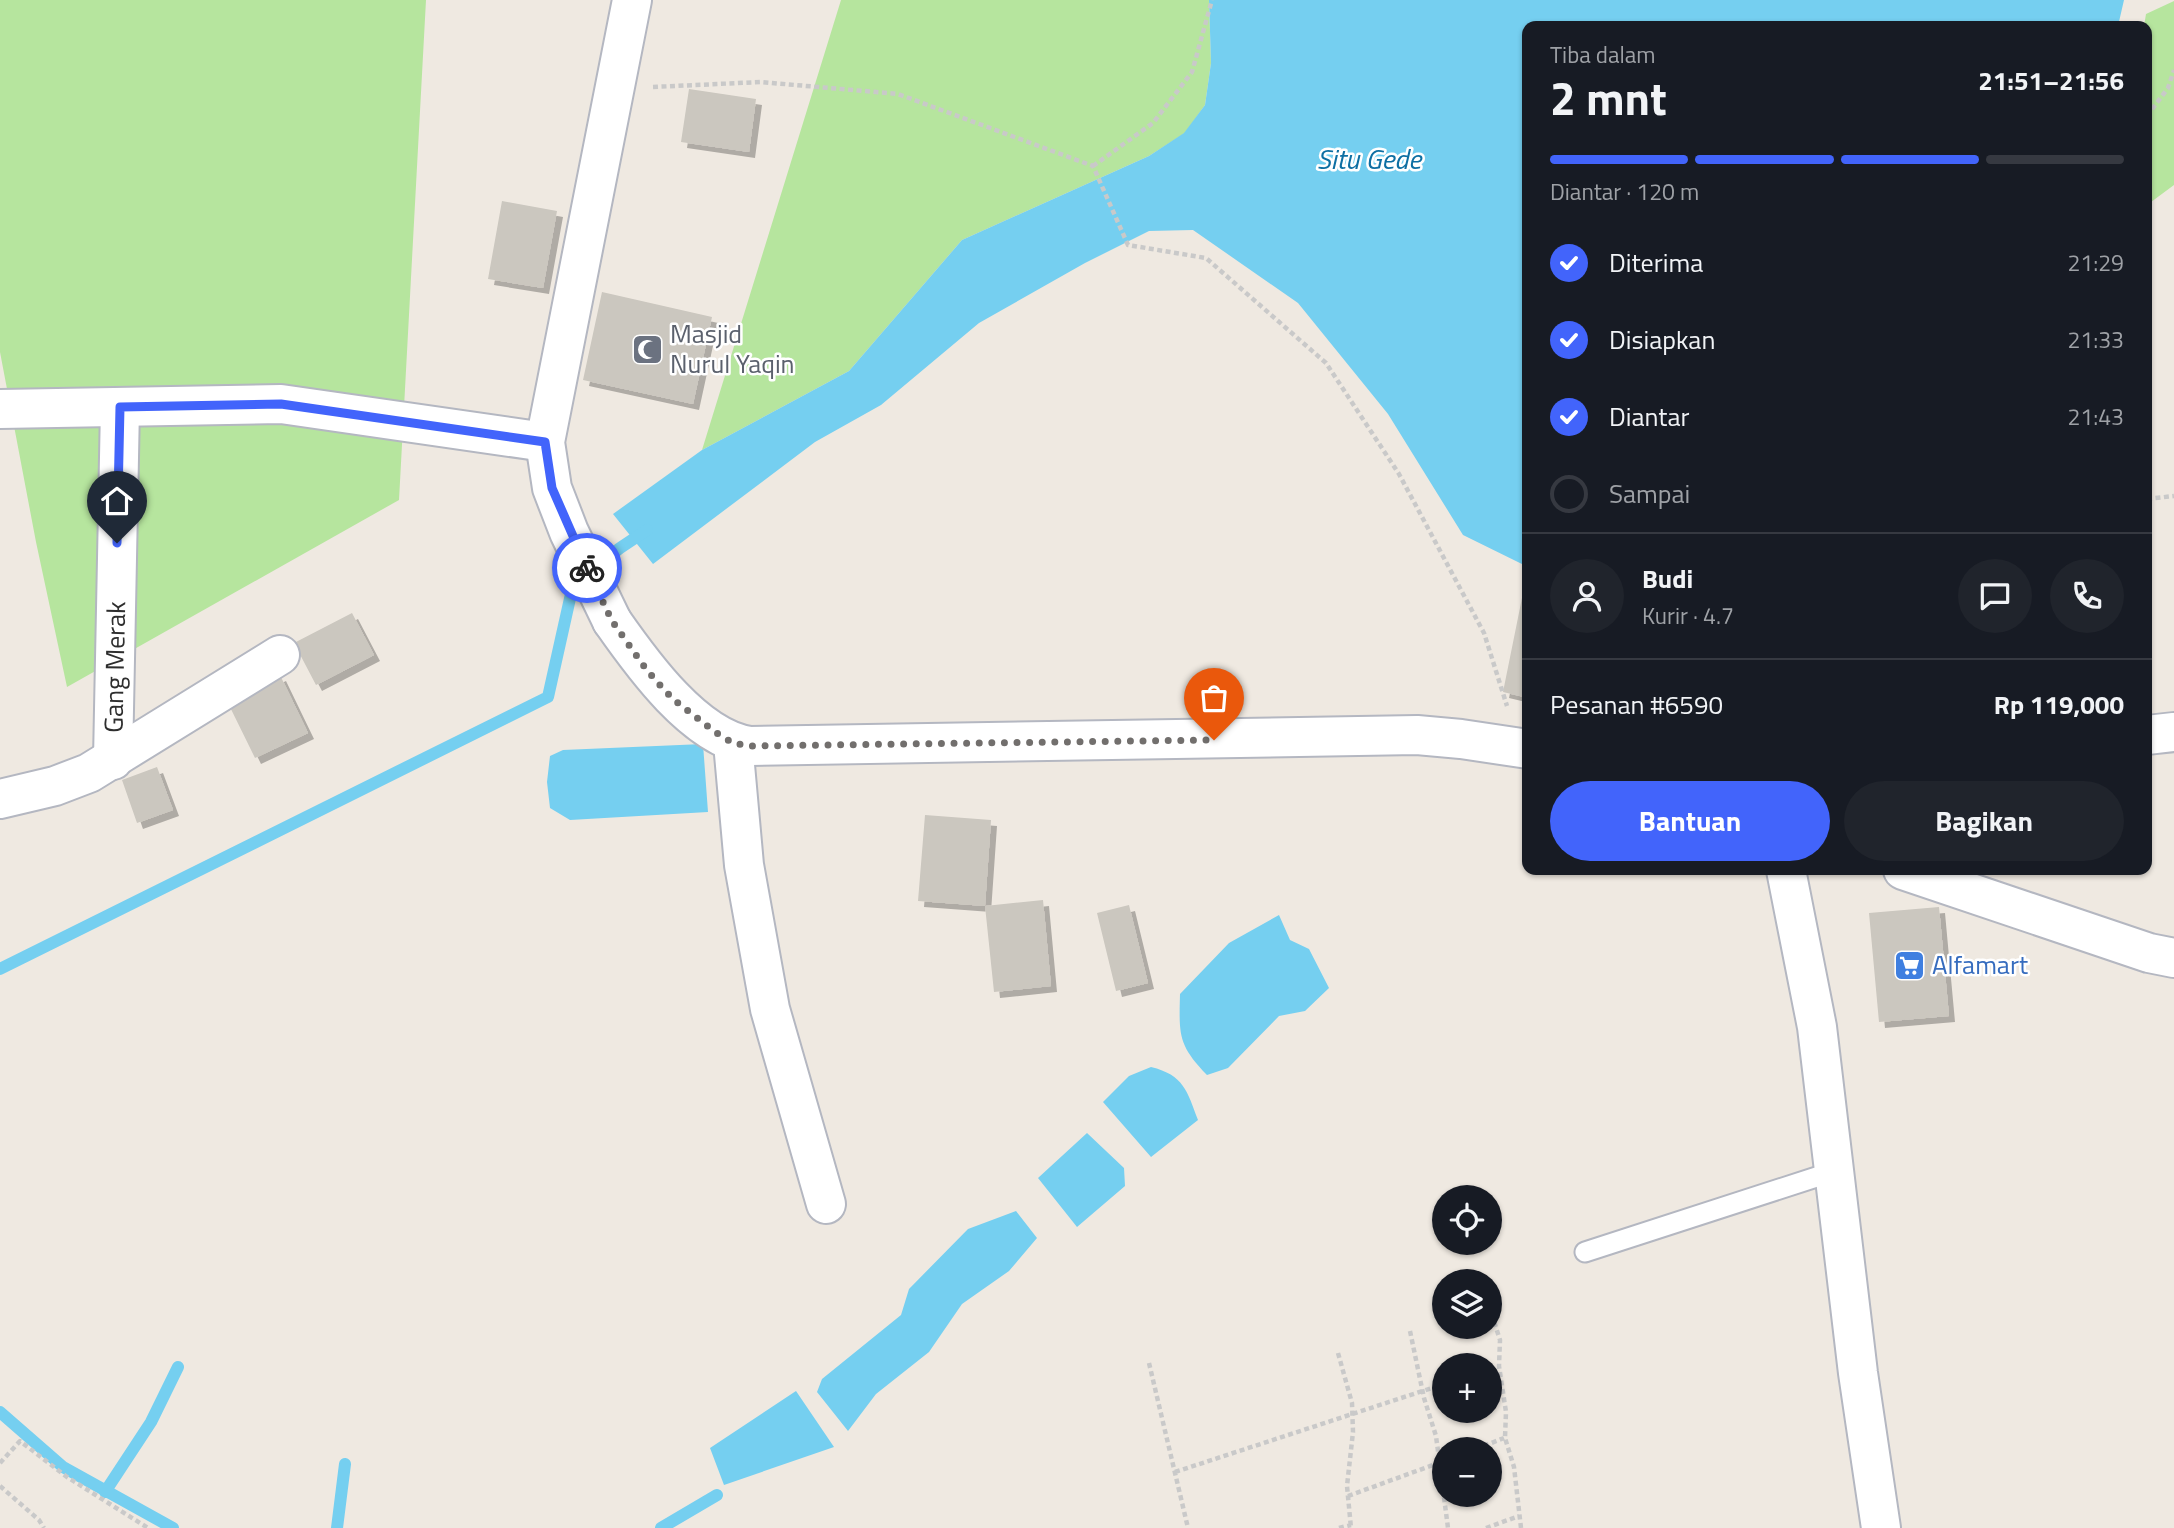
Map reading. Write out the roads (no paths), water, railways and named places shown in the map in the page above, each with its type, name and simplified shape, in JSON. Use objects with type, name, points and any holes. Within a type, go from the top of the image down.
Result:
[{"type":"street","points":[[632,0],[545,442],[552,488],[569,532],[612,621],[646,669],[673,699],[733,743],[750,746],[1418,735],[1522,748]]},
{"type":"street","points":[[0,409],[281,404],[545,442]]},
{"type":"street","name":"Gang Merak","points":[[113,760],[120,407]]},
{"type":"street","points":[[0,799],[55,786],[113,760],[280,655]]},
{"type":"street","points":[[2152,734],[2174,732]]},
{"type":"street","points":[[733,743],[744,865],[769,1009],[826,1205]]},
{"type":"street","points":[[1787,875],[1817,1027],[1858,1373],[1881,1528]]},
{"type":"street","points":[[1942,876],[2148,953],[2174,958]]},
{"type":"lane","points":[[1585,1252],[1835,1171]]},
{"type":"water","name":"Situ Gede","points":[[1209,0],[2124,0],[2119,21],[1522,21],[1522,564],[1463,535],[1388,414],[1298,303],[1193,230],[1149,231],[1085,263],[979,323],[881,405],[815,442],[653,564],[613,514],[702,450],[849,371],[962,240],[1149,156],[1184,133],[1205,105],[1211,63]]},
{"type":"water","points":[[703,744],[708,812],[570,820],[550,808],[547,782],[550,756],[563,750]]},
{"type":"water","points":[[1279,915],[1290,940],[1309,949],[1329,988],[1305,1011],[1279,1016],[1228,1068],[1207,1075],[1190,1055],[1182,1039],[1180,994],[1229,943]]},
{"type":"water","points":[[1151,1067],[1171,1075],[1183,1086],[1198,1120],[1151,1157],[1103,1102],[1129,1076]]},
{"type":"water","points":[[1087,1133],[1124,1168],[1125,1186],[1077,1227],[1038,1178]]},
{"type":"water","points":[[1016,1211],[1037,1238],[1009,1271],[962,1304],[929,1352],[876,1394],[848,1431],[817,1392],[822,1379],[901,1315],[909,1289],[968,1229]]},
{"type":"water","points":[[796,1391],[834,1447],[724,1485],[710,1448]]},
{"type":"waterway","points":[[0,969],[548,697],[573,585],[647,530]]},
{"type":"waterway","points":[[105,1492],[151,1422],[178,1367]]},
{"type":"waterway","points":[[0,1412],[63,1467],[173,1528]]},
{"type":"waterway","points":[[337,1528],[345,1464]]},
{"type":"waterway","points":[[661,1528],[717,1495]]},
{"type":"place","name":"Masjid Nurul Yaqin","points":[[647,349]]},
{"type":"place","name":"Alfamart","points":[[1909,965]]}]
